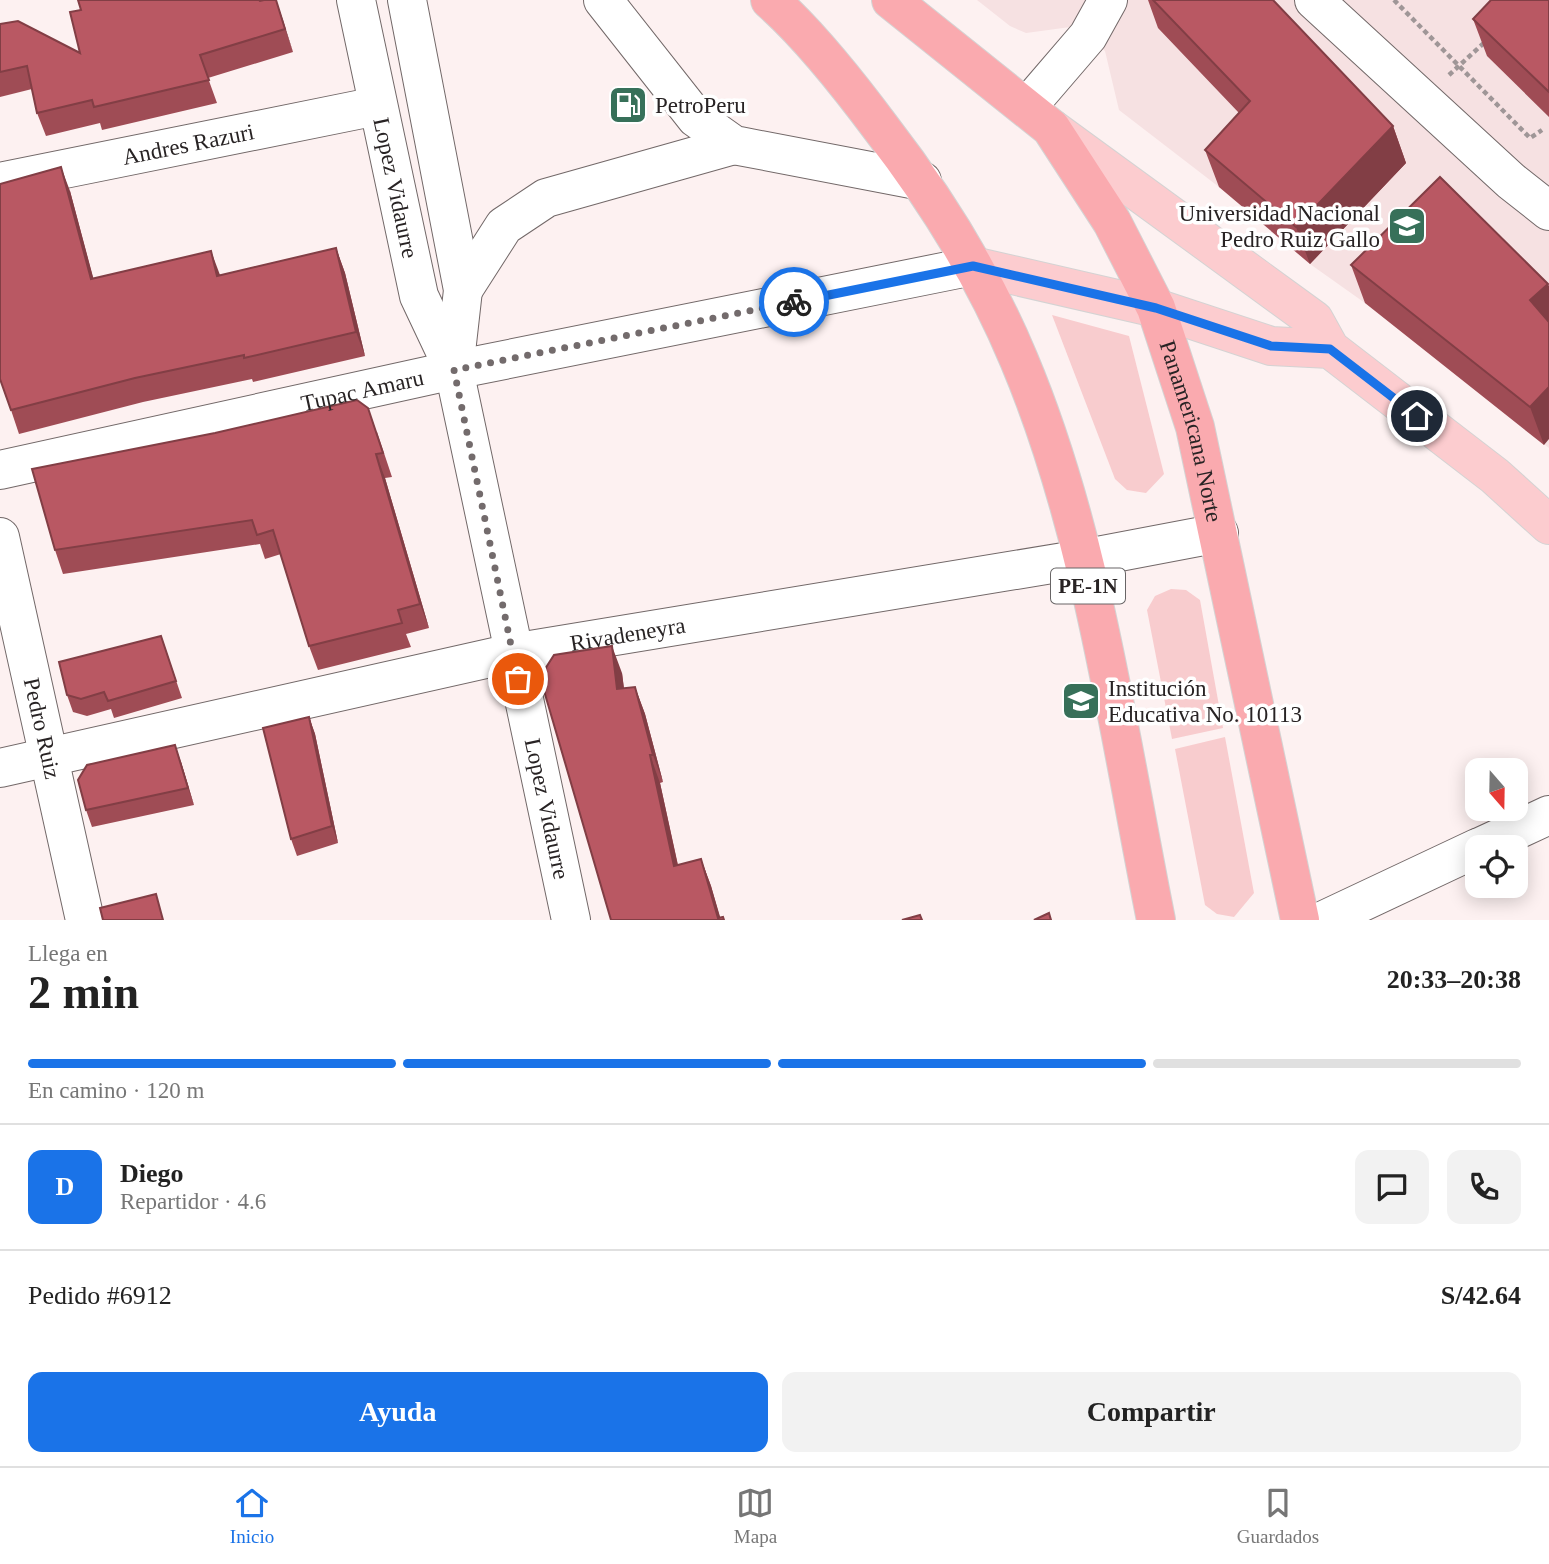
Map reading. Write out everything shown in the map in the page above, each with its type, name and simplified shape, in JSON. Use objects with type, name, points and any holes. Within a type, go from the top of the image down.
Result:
[{"type":"highway","name":"PE-1N","points":[[770,0],[853,91],[922,181],[973,266],[1019,359],[1057,465],[1082,559],[1156,920]]},
{"type":"highway","name":"Panamericana Norte","points":[[891,0],[1039,118],[1112,222],[1156,308],[1195,427],[1300,920]]},
{"type":"main road","points":[[1039,118],[1314,320],[1330,349],[1544,511]]},
{"type":"main road","points":[[973,266],[1156,308],[1271,346],[1330,349]]},
{"type":"street","name":"Lopez Vidaurre","points":[[356,0],[419,296],[454,370],[512,653],[571,920]]},
{"type":"street","name":"Lopez Vidaurre","points":[[407,0],[463,290],[454,370]]},
{"type":"street","points":[[603,0],[696,117],[734,145],[922,181]]},
{"type":"street","points":[[1039,118],[1108,0]]},
{"type":"street","points":[[1314,0],[1511,181],[1549,211]]},
{"type":"street","name":"Andres Razuri","points":[[0,182],[377,106]]},
{"type":"street","points":[[463,290],[504,226],[546,198],[734,145]]},
{"type":"street","name":"Tupac Amaru","points":[[0,470],[454,370],[973,266]]},
{"type":"street","name":"Rivadeneyra","points":[[0,768],[512,653],[1082,559],[1219,533]]},
{"type":"street","name":"Pedro Ruiz","points":[[0,537],[85,920]]},
{"type":"street","points":[[1506,835],[1549,815]]},
{"type":"street","points":[[1324,920],[1465,854]]},
{"type":"path","points":[[1394,0],[1530,138],[1542,130]]},
{"type":"path","points":[[1423,100],[1490,37]]},
{"type":"shaded area","name":"Universidad Nacional Pedro Ruiz Gallo","points":[[977,0],[1549,0],[1549,448],[1365,303],[1310,264],[1219,187],[1119,110],[1105,51],[1078,26],[1026,33],[1010,26]]},
{"type":"shaded area","points":[[1052,315],[1129,336],[1164,474],[1146,493],[1127,490],[1115,479]]},
{"type":"shaded area","points":[[1171,589],[1186,590],[1200,600],[1223,728],[1172,739],[1147,610],[1155,596]]},
{"type":"shaded area","points":[[1225,737],[1254,893],[1234,917],[1217,914],[1205,905],[1175,749]]},
{"type":"building","points":[[78,0],[276,0],[285,29],[200,55],[209,80],[94,107],[92,100],[37,113],[27,66],[0,72],[0,24],[18,21],[80,53],[70,12],[81,10]]},
{"type":"building","points":[[1153,0],[1273,0],[1393,126],[1296,227],[1205,150],[1250,101]]},
{"type":"building","points":[[1491,0],[1549,0],[1549,92],[1473,19]]},
{"type":"building","points":[[61,167],[91,279],[211,251],[217,276],[336,248],[356,332],[244,358],[244,355],[135,378],[11,410],[0,379],[0,184]]},
{"type":"building","points":[[1440,177],[1548,284],[1530,300],[1549,322],[1549,387],[1530,407],[1351,265]]},
{"type":"building","points":[[357,400],[368,408],[383,453],[376,454],[420,604],[398,610],[402,623],[309,646],[273,530],[257,535],[252,520],[55,550],[32,469],[215,433]]},
{"type":"building","points":[[161,636],[176,681],[108,701],[104,692],[81,699],[67,695],[59,662]]},
{"type":"building","points":[[612,646],[617,689],[635,687],[653,755],[650,755],[674,866],[701,859],[718,918],[723,917],[724,920],[611,920],[540,677],[554,655]]},
{"type":"building","points":[[309,717],[332,826],[291,839],[263,728]]},
{"type":"building","points":[[175,745],[188,788],[86,810],[78,780],[87,765]]},
{"type":"building","points":[[156,894],[163,920],[103,920],[100,908]]},
{"type":"building","points":[[1049,913],[1051,920],[1034,920]]},
{"type":"building","points":[[920,915],[922,920],[902,920]]},
{"type":"way so far","points":[[518,679],[454,370],[794,302]]},
{"type":"place","name":"PetroPeru","points":[[628,105]]},
{"type":"place","name":"Universidad Nacional Pedro Ruiz Gallo","points":[[1407,226]]},
{"type":"place","name":"Institución Educativa No. 10113","points":[[1081,701]]},
{"type":"route","points":[[794,302],[973,266],[1156,308],[1271,346],[1330,349],[1417,416]]}]
